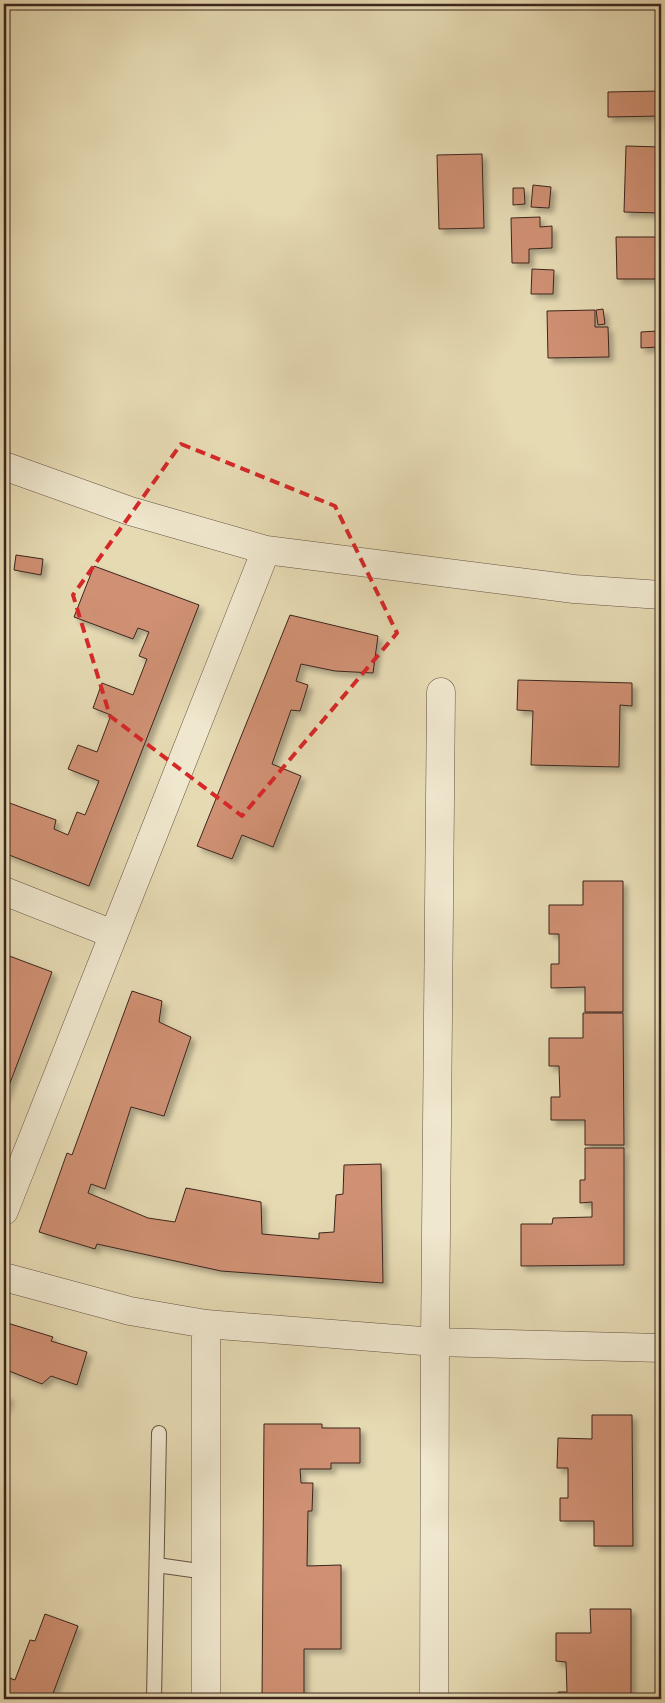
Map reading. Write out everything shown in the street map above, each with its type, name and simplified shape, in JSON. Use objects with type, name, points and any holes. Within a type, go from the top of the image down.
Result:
[{"type":"street","points":[[4,466],[130,511],[266,550],[574,589],[661,596]]},
{"type":"street","points":[[4,1210],[266,550]]},
{"type":"street","points":[[434,1699],[441,692]]},
{"type":"street","points":[[4,891],[113,934]]},
{"type":"street","points":[[4,1277],[130,1310],[206,1324],[435,1342],[661,1348]]},
{"type":"street","points":[[206,1324],[206,1699]]},
{"type":"lane","points":[[154,1699],[159,1432]]},
{"type":"lane","points":[[156,1565],[206,1572]]},
{"type":"highlighted area","points":[[181,444],[335,506],[397,633],[242,816],[110,716],[73,595]]},
{"type":"building","points":[[661,91],[661,116],[608,117],[608,92]]},
{"type":"building","points":[[626,146],[661,147],[661,213],[624,212]]},
{"type":"building","points":[[482,154],[484,228],[439,229],[437,155]]},
{"type":"building","points":[[533,185],[551,187],[549,208],[531,207]]},
{"type":"building","points":[[513,188],[524,188],[525,204],[513,205]]},
{"type":"building","points":[[540,217],[540,227],[552,226],[552,248],[529,249],[529,263],[512,263],[511,218]]},
{"type":"building","points":[[616,237],[661,237],[661,279],[617,279]]},
{"type":"building","points":[[532,269],[554,270],[553,294],[531,294]]},
{"type":"building","points":[[603,309],[605,324],[598,325],[596,310]]},
{"type":"building","points":[[595,310],[595,327],[608,327],[609,357],[548,358],[547,311]]},
{"type":"building","points":[[657,331],[658,347],[641,348],[641,332]]},
{"type":"building","points":[[16,555],[43,559],[41,575],[14,570]]},
{"type":"building","points":[[94,566],[199,605],[89,886],[4,853],[4,801],[56,820],[54,829],[68,835],[77,812],[85,815],[99,781],[68,769],[78,745],[97,752],[111,715],[93,708],[102,683],[133,695],[147,659],[139,656],[149,632],[138,628],[133,639],[74,617]]},
{"type":"building","points":[[290,615],[378,636],[373,673],[335,671],[301,664],[296,681],[308,685],[300,711],[291,710],[272,764],[301,776],[273,847],[242,835],[232,859],[197,846]]},
{"type":"building","points":[[518,680],[632,683],[632,706],[620,705],[619,767],[531,765],[533,711],[517,710]]},
{"type":"building","points":[[583,881],[623,881],[623,1012],[585,1012],[585,987],[551,988],[551,964],[559,964],[559,934],[549,934],[549,905],[583,905]]},
{"type":"building","points":[[4,954],[52,972],[4,1099]]},
{"type":"building","points":[[132,991],[162,1001],[159,1022],[191,1037],[164,1116],[131,1107],[105,1189],[91,1184],[88,1193],[148,1218],[175,1222],[186,1188],[261,1202],[262,1234],[319,1239],[319,1233],[334,1232],[336,1195],[343,1194],[344,1165],[381,1164],[383,1283],[221,1271],[97,1244],[95,1249],[39,1232],[67,1153],[72,1155]]},
{"type":"building","points":[[583,1013],[623,1013],[624,1145],[585,1145],[585,1120],[551,1120],[551,1097],[560,1097],[559,1066],[549,1066],[549,1038],[583,1038]]},
{"type":"building","points":[[585,1148],[624,1148],[624,1265],[521,1266],[521,1224],[552,1224],[553,1218],[592,1217],[592,1202],[580,1203],[580,1180],[585,1180]]},
{"type":"building","points":[[4,1322],[53,1337],[51,1341],[87,1352],[77,1385],[51,1376],[42,1384],[4,1369]]},
{"type":"building","points":[[4,1394],[9,1397],[4,1411]]},
{"type":"building","points":[[592,1415],[632,1415],[633,1546],[594,1546],[594,1521],[560,1521],[560,1498],[568,1498],[568,1468],[557,1468],[558,1438],[592,1439]]},
{"type":"building","points":[[264,1424],[322,1424],[322,1428],[360,1428],[360,1463],[331,1463],[331,1469],[300,1469],[301,1483],[313,1483],[312,1511],[308,1511],[307,1566],[341,1565],[341,1649],[304,1649],[304,1699],[262,1699]]},
{"type":"building","points":[[590,1609],[631,1609],[631,1699],[558,1699],[558,1692],[567,1692],[566,1662],[556,1661],[556,1633],[591,1633]]},
{"type":"building","points":[[45,1614],[78,1626],[51,1699],[4,1699],[4,1676],[15,1680],[30,1640],[35,1641]]}]
